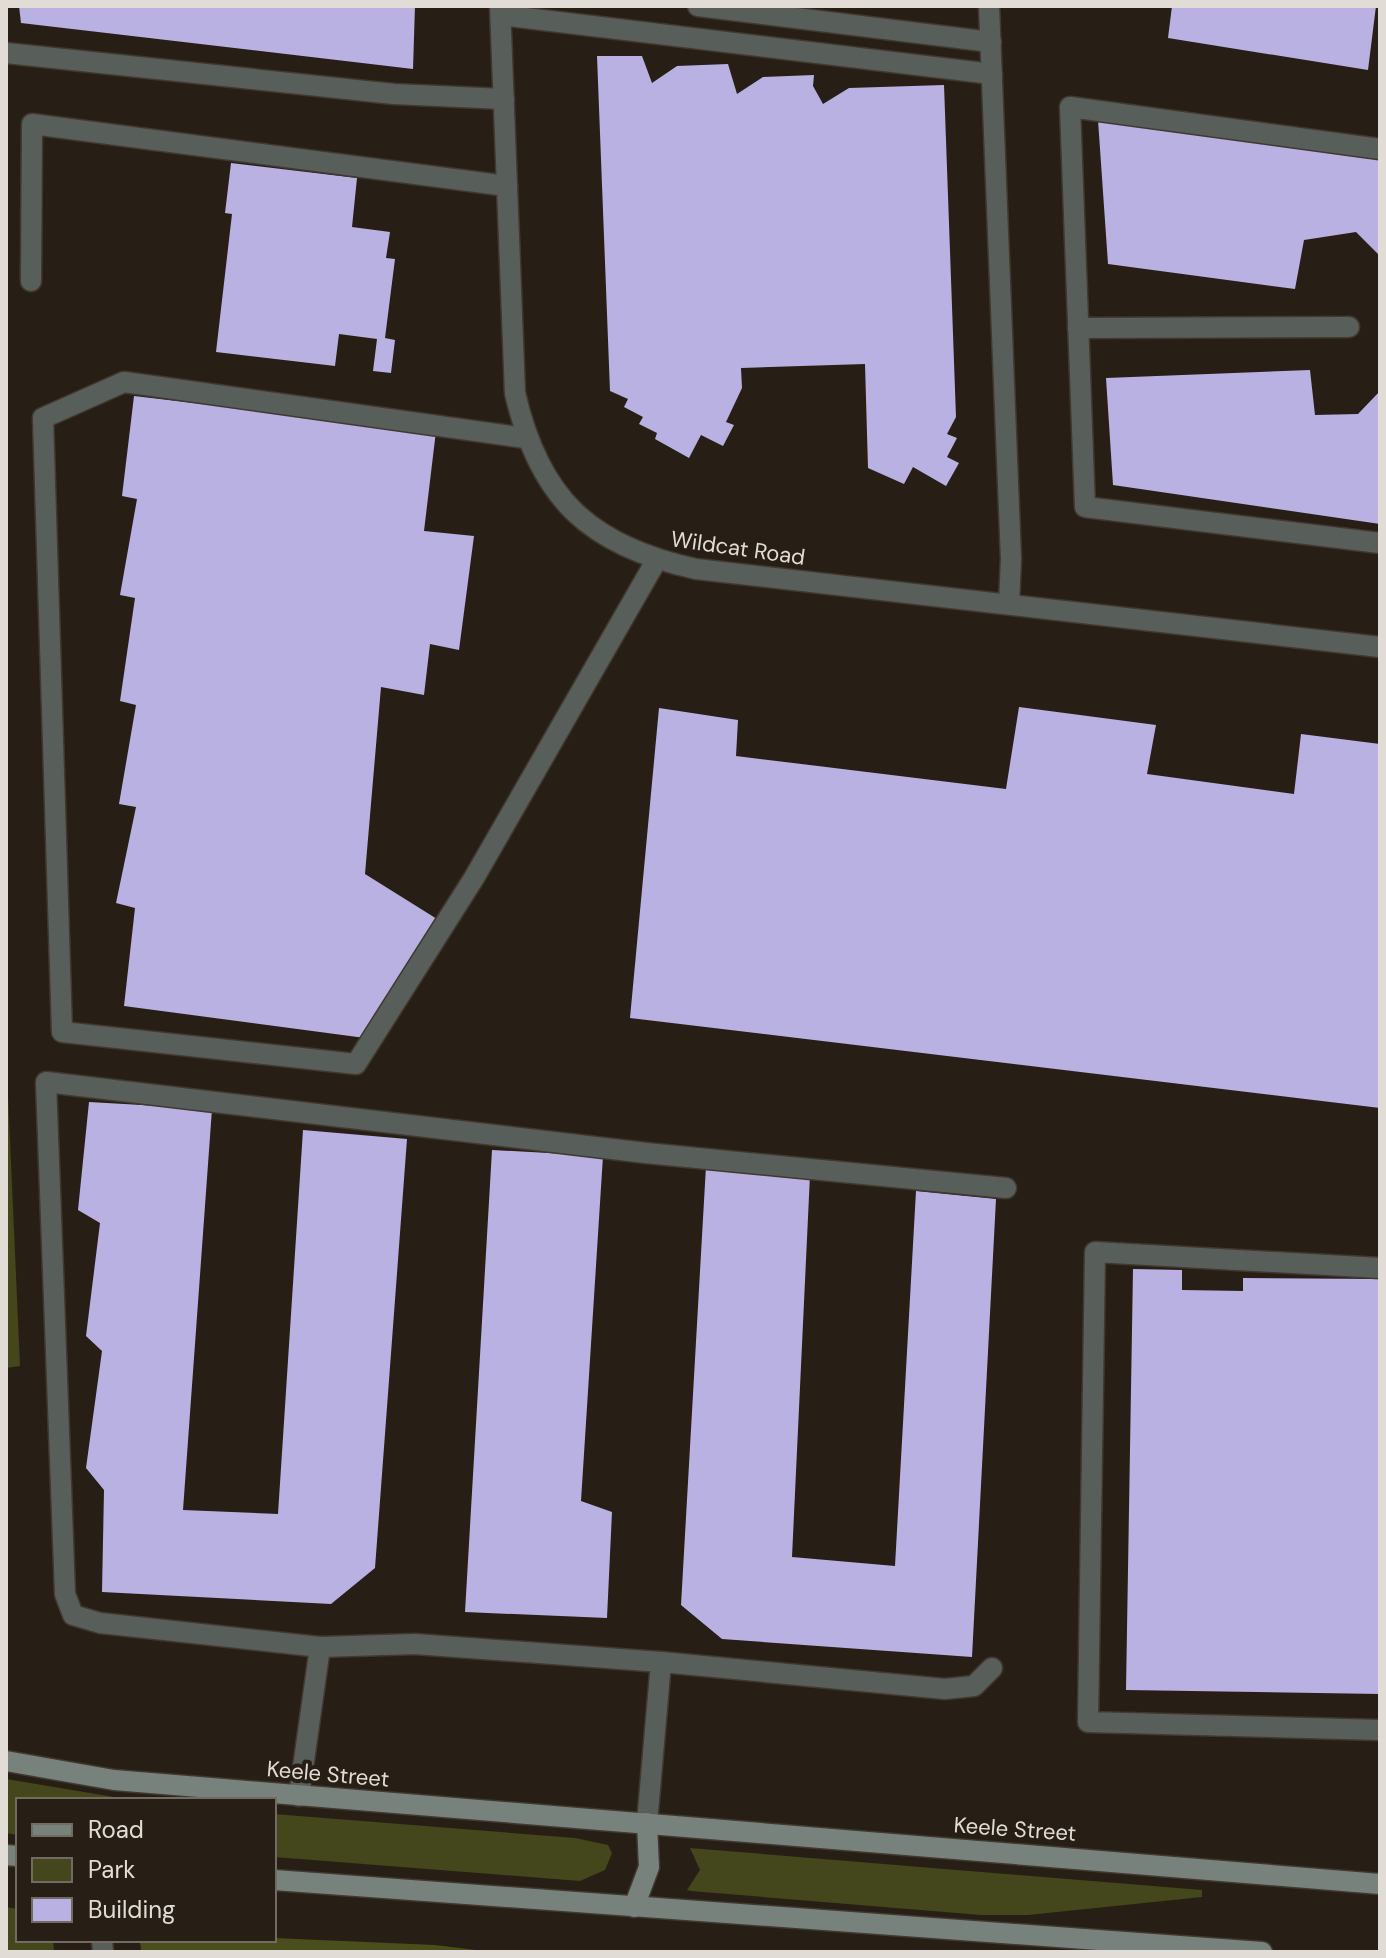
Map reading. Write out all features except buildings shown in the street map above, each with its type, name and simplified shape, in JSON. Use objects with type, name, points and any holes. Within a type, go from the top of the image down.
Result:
[{"type":"main road","name":"Keele Street","points":[[6,1761],[114,1780],[1380,1884]]},
{"type":"main road","points":[[634,1907],[649,1867],[647,1823]]},
{"type":"main road","points":[[276,1880],[1262,1952]]},
{"type":"street","points":[[698,6],[991,42]]},
{"type":"street","points":[[989,6],[1011,559],[1009,604]]},
{"type":"street","points":[[500,10],[992,74]]},
{"type":"street","name":"Wildcat Road","points":[[500,10],[515,393],[525,438],[548,482],[577,516],[614,543],[656,561],[696,569],[1380,647]]},
{"type":"street","points":[[6,53],[394,94],[504,99]]},
{"type":"street","points":[[1380,149],[1070,107],[1085,507],[1380,543]]},
{"type":"street","points":[[31,281],[32,124],[507,186]]},
{"type":"street","points":[[1078,328],[1349,327]]},
{"type":"street","points":[[525,438],[124,382],[43,418],[62,1032],[356,1064],[474,878],[656,561]]},
{"type":"street","points":[[992,1668],[974,1686],[945,1689],[661,1662],[415,1644],[320,1647],[100,1623],[73,1615],[65,1594],[46,1082],[646,1153],[1006,1188]]},
{"type":"street","points":[[1380,1268],[1095,1252],[1088,1722],[1380,1730]]},
{"type":"street","points":[[299,1796],[320,1647]]},
{"type":"street","points":[[647,1823],[661,1662]]},
{"type":"green space","points":[[6,1049],[20,1366],[6,1368]]},
{"type":"green space","points":[[6,1779],[120,1798],[16,1798],[16,1835],[6,1833]]},
{"type":"green space","points":[[276,1814],[575,1838],[608,1845],[612,1853],[605,1870],[580,1881],[276,1857]]},
{"type":"green space","points":[[690,1848],[1202,1890],[1202,1897],[1028,1915],[981,1915],[691,1891],[687,1890],[700,1870]]},
{"type":"green space","points":[[6,1907],[16,1909],[16,1942],[53,1942],[54,1952],[6,1952]]},
{"type":"green space","points":[[276,1938],[435,1945],[492,1952],[141,1952],[140,1942],[276,1942]]}]
